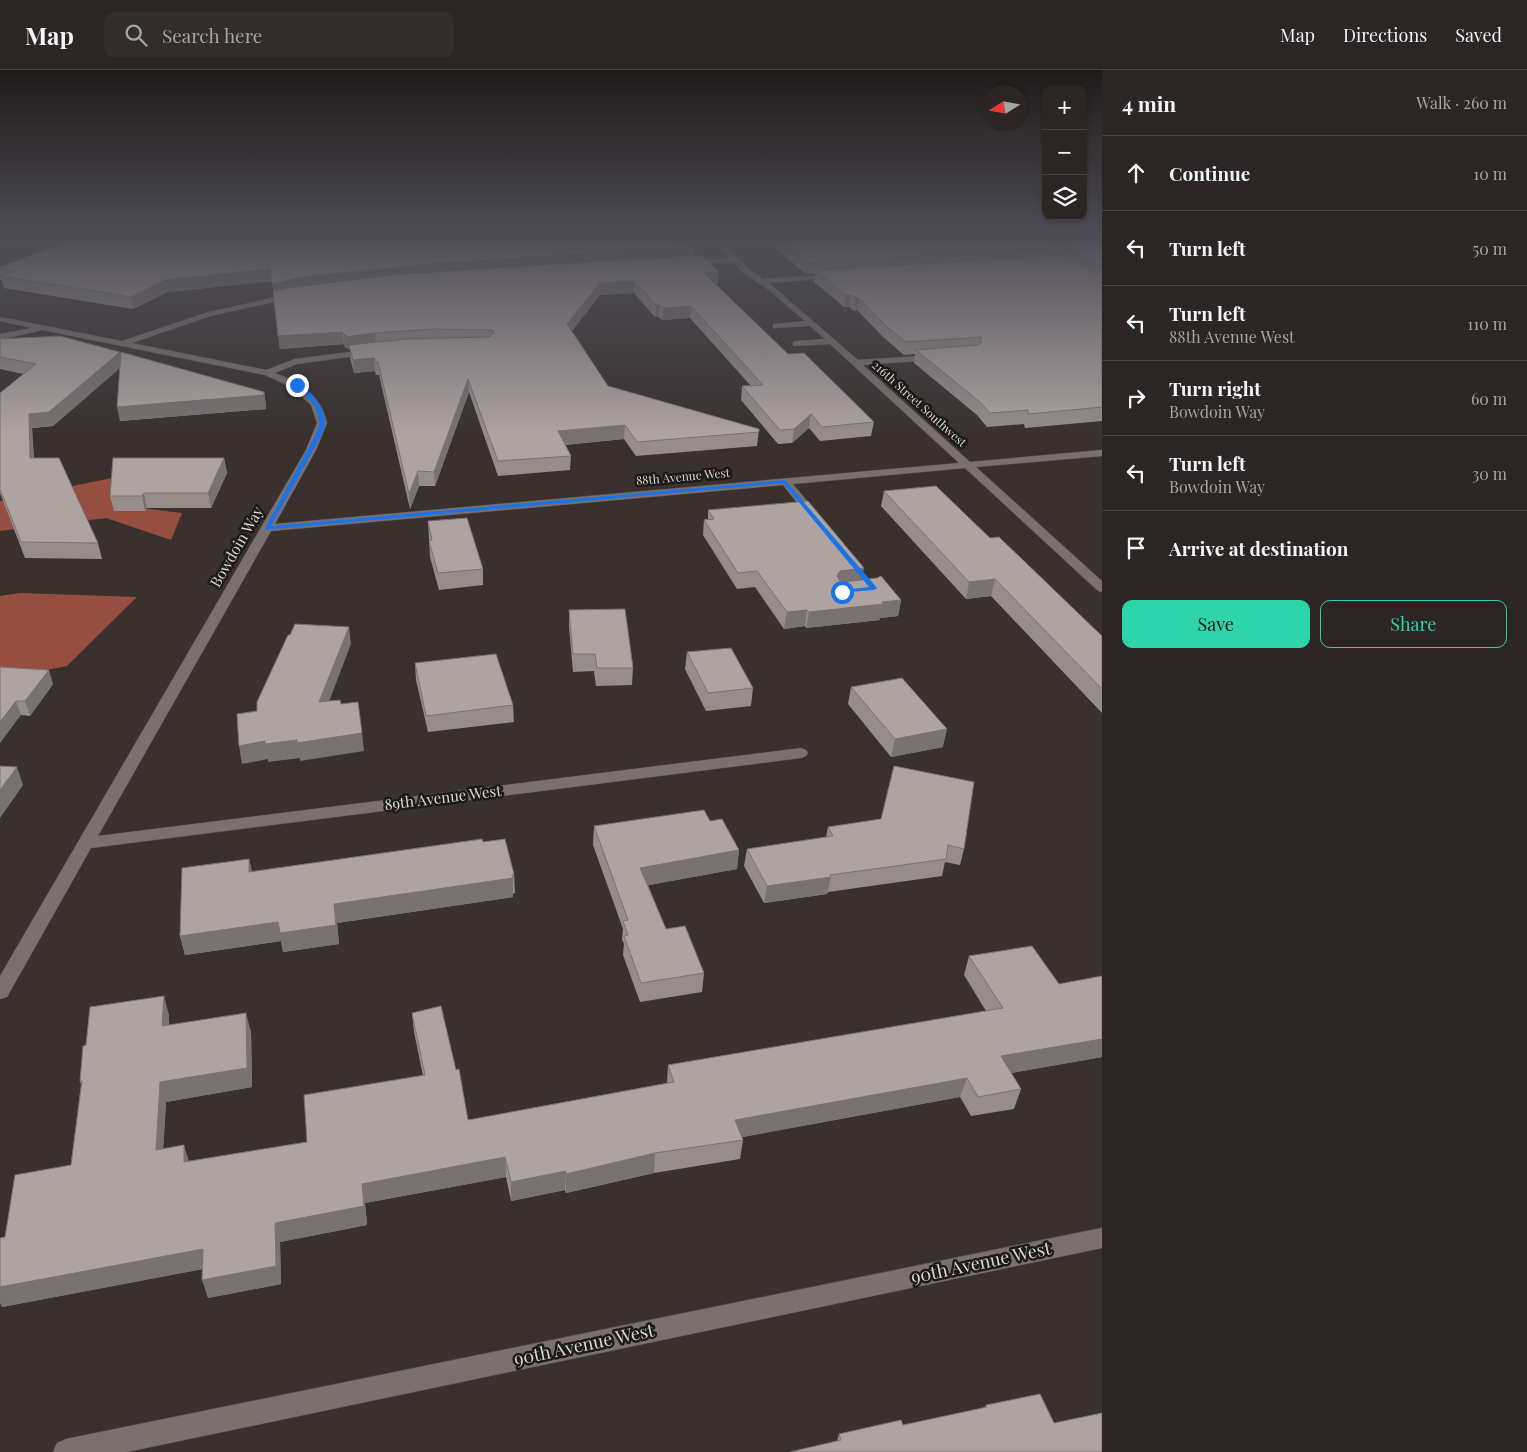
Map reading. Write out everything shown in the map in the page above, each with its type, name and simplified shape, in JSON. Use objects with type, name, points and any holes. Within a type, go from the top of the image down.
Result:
[{"type":"street","points":[[123,344],[192,317],[234,305]]},
{"type":"street","name":"216th Street Southwest","points":[[792,305],[1102,588]]},
{"type":"street","name":"Bowdoin Way","points":[[0,320],[267,373],[297,385],[310,396],[317,405],[322,423],[314,443],[267,528],[0,992]]},
{"type":"street","points":[[776,326],[812,323]]},
{"type":"street","points":[[0,337],[46,328]]},
{"type":"street","points":[[796,344],[832,341]]},
{"type":"street","points":[[267,373],[295,362],[379,350]]},
{"type":"street","points":[[855,363],[944,356]]},
{"type":"street","name":"88th Avenue West","points":[[267,528],[1102,453]]},
{"type":"street","points":[[785,481],[820,524]]},
{"type":"street","name":"89th Avenue West","points":[[85,843],[801,753]]},
{"type":"street","name":"90th Avenue West","points":[[66,1452],[1102,1238]]},
{"type":"shaded area","points":[[189,462],[126,506],[182,513],[171,540],[106,518],[0,531],[0,501]]},
{"type":"shaded area","points":[[21,593],[137,597],[67,666],[0,679],[0,596]]},
{"type":"building","points":[[275,305],[582,305],[567,324],[608,386],[759,429],[759,432],[637,442],[625,425],[558,431],[571,456],[498,461],[468,379],[434,472],[418,471],[409,494],[378,362],[375,362],[374,358],[353,360],[349,345],[407,339],[489,337],[494,333],[493,330],[433,329],[347,337],[342,332],[278,336]]},
{"type":"building","points":[[660,305],[738,305],[788,354],[804,353],[874,422],[822,427],[811,414],[794,429],[780,430],[742,386],[763,385],[691,306],[663,308]]},
{"type":"building","points":[[866,305],[1102,305],[1102,407],[1028,414],[1028,410],[990,413],[980,402],[916,350],[977,345],[981,343],[981,337],[906,342],[885,325]]},
{"type":"building","points":[[60,336],[120,352],[49,412],[29,414],[30,458],[59,458],[98,543],[21,542],[0,489],[0,393],[36,364],[0,357],[0,339]]},
{"type":"building","points":[[121,352],[264,392],[264,395],[117,407]]},
{"type":"building","points":[[113,458],[224,458],[208,493],[144,493],[142,496],[110,496]]},
{"type":"building","points":[[936,486],[990,538],[999,537],[1102,636],[1102,689],[995,579],[969,582],[884,491]]},
{"type":"building","points":[[808,501],[864,568],[840,571],[837,575],[839,580],[845,582],[881,576],[901,600],[882,602],[883,604],[809,612],[807,610],[787,612],[757,571],[738,573],[704,520],[714,519],[708,510]]},
{"type":"building","points":[[467,518],[483,569],[438,573],[429,541],[432,540],[428,521]]},
{"type":"building","points":[[625,609],[633,668],[597,668],[595,654],[573,654],[569,610]]},
{"type":"building","points":[[295,624],[349,627],[319,702],[340,700],[341,704],[358,702],[362,733],[297,743],[297,740],[265,744],[265,741],[239,746],[237,714],[257,711],[257,702]]},
{"type":"building","points":[[731,648],[753,688],[708,693],[687,652]]},
{"type":"building","points":[[496,654],[513,705],[426,716],[415,663]]},
{"type":"building","points":[[0,667],[49,670],[25,701],[16,701],[0,722]]},
{"type":"building","points":[[902,678],[947,729],[895,739],[851,687]]},
{"type":"building","points":[[0,766],[17,767],[0,790]]},
{"type":"building","points":[[894,766],[974,782],[964,849],[948,845],[946,859],[767,886],[747,849],[833,836],[828,827],[881,819]]},
{"type":"building","points":[[704,810],[710,821],[722,819],[739,850],[640,868],[666,929],[685,926],[704,973],[641,983],[624,936],[628,935],[623,921],[628,920],[594,826]]},
{"type":"building","points":[[482,839],[483,842],[505,839],[514,874],[512,875],[513,878],[334,904],[336,925],[280,933],[278,922],[180,936],[182,868],[249,859],[249,872]]},
{"type":"building","points":[[1032,946],[1059,984],[1102,976],[1102,1039],[1001,1056],[1021,1089],[978,1097],[967,1078],[735,1120],[743,1140],[655,1153],[566,1174],[566,1171],[511,1182],[505,1157],[362,1184],[364,1206],[275,1223],[276,1266],[202,1280],[203,1249],[0,1287],[0,1238],[5,1237],[15,1175],[71,1165],[82,1081],[80,1081],[83,1046],[86,1045],[90,1007],[164,996],[162,1026],[246,1013],[247,1068],[160,1082],[156,1150],[184,1145],[184,1162],[307,1142],[304,1095],[425,1075],[412,1013],[441,1006],[456,1070],[459,1069],[468,1120],[674,1082],[668,1065],[1003,1008],[969,956]]},
{"type":"building","points":[[1040,1394],[1054,1423],[1102,1413],[1102,1452],[790,1452],[841,1440],[839,1434],[901,1420],[903,1425]]},
{"type":"route","points":[[297,385],[317,405],[322,415],[322,423],[318,436],[267,528],[785,481],[874,588],[842,592]]}]
